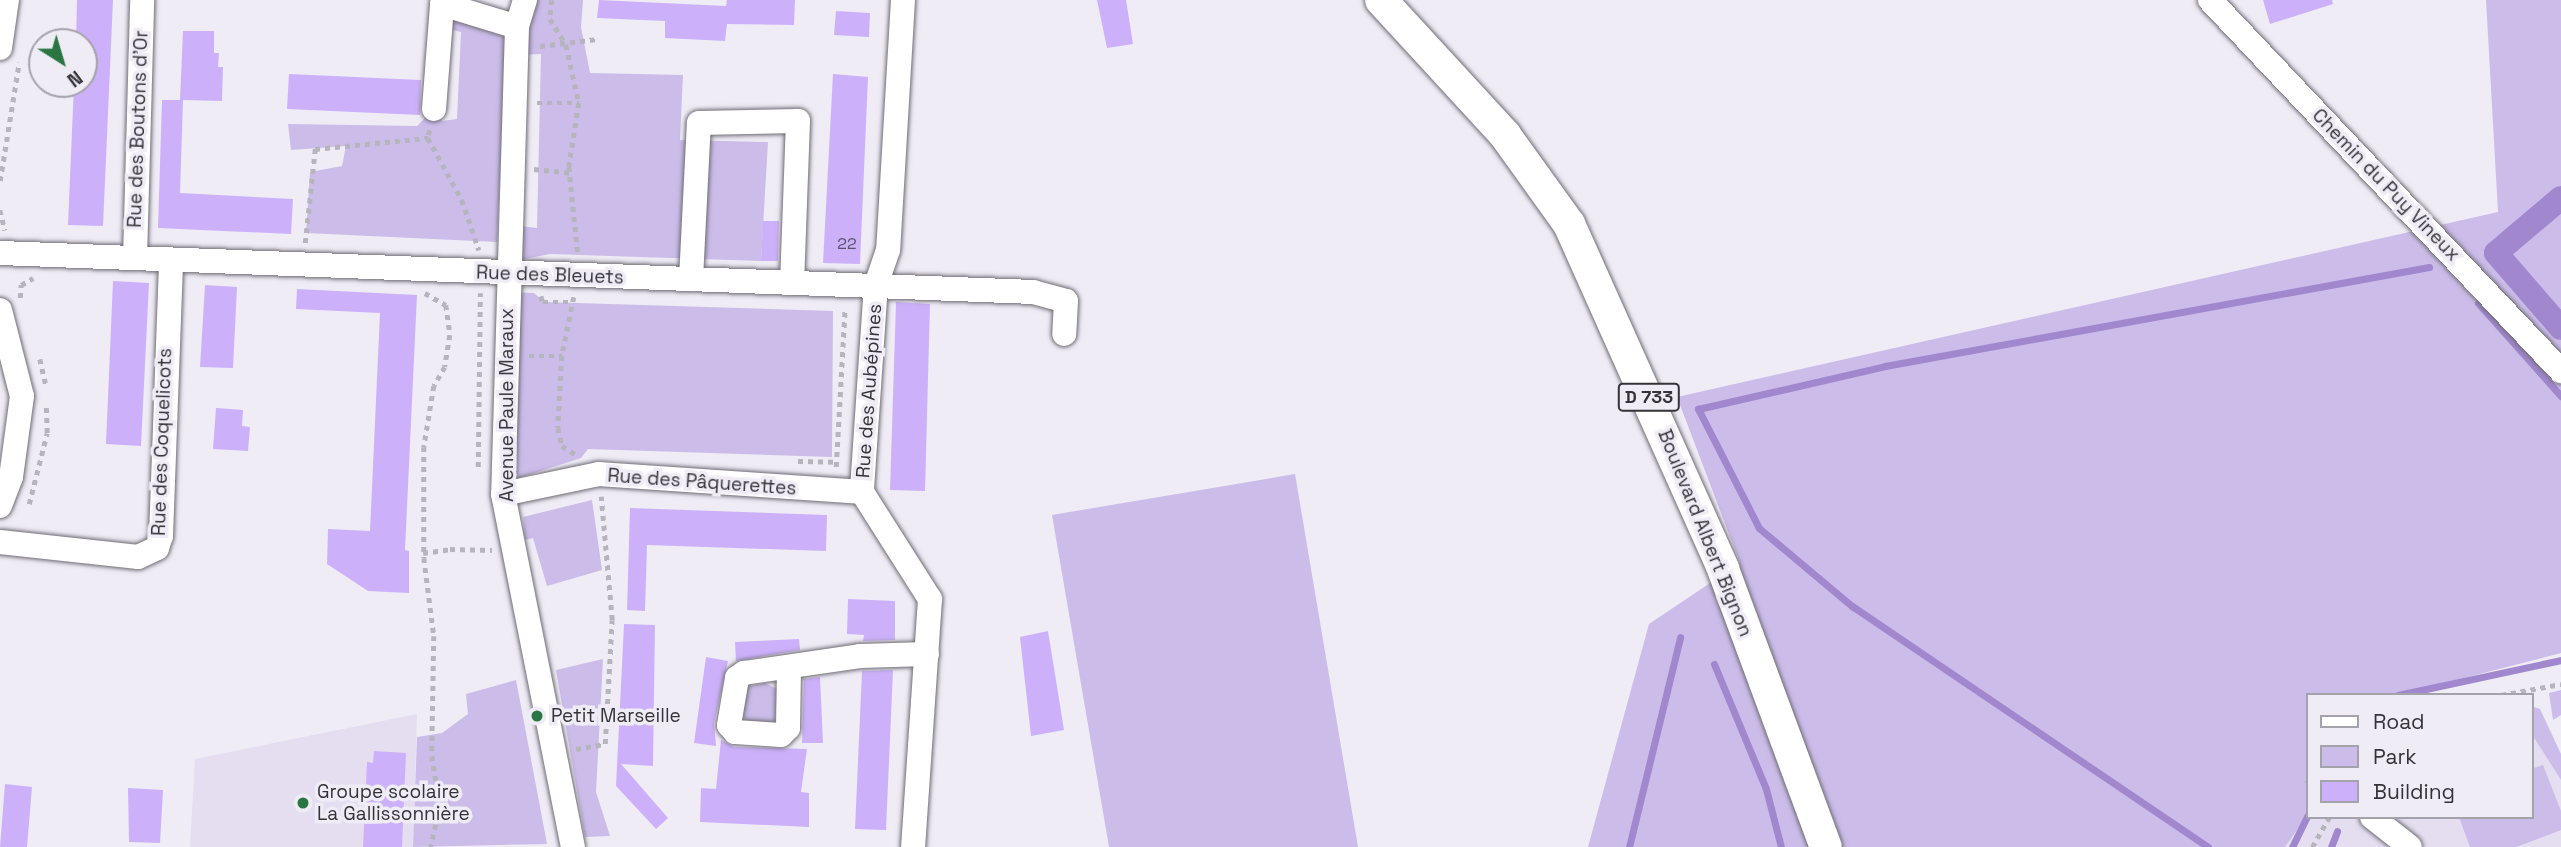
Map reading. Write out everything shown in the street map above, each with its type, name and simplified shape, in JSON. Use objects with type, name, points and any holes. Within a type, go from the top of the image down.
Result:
[{"type":"main road","name":"Boulevard Albert Bignon","points":[[1381,0],[1505,135],[1569,223],[1723,569],[1826,847]]},
{"type":"street","points":[[7,0],[10,50]]},
{"type":"street","name":"Rue des Boutons d'Or","points":[[135,258],[142,0]]},
{"type":"street","name":"Avenue Paule Maraux","points":[[524,0],[517,37],[503,494],[573,847]]},
{"type":"street","name":"Rue des Aubépines","points":[[903,0],[888,250],[876,284],[862,492],[930,599],[914,847]]},
{"type":"street","name":"Chemin du Puy Vineux","points":[[2210,0],[2561,371]]},
{"type":"street","points":[[434,109],[442,4],[517,37]]},
{"type":"street","points":[[691,279],[699,123],[798,121],[792,282]]},
{"type":"street","name":"Rue des Bleuets","points":[[0,253],[303,265],[509,268],[691,279],[1033,292],[1066,301],[1063,334]]},
{"type":"street","name":"Rue des Coquelicots","points":[[0,542],[138,557],[157,548],[161,536],[171,260]]},
{"type":"street","points":[[11,308],[22,396],[11,477],[11,511]]},
{"type":"street","name":"Rue des Pâquerettes","points":[[503,494],[600,484],[862,492]]},
{"type":"street","points":[[789,670],[860,656],[927,654]]},
{"type":"street","points":[[2375,819],[2410,847]]},
{"type":"path","points":[[552,0],[550,19],[566,45],[579,103],[570,173],[580,272],[562,356],[558,428],[562,446],[600,484],[615,494]]},
{"type":"path","points":[[517,37],[566,45],[598,39]]},
{"type":"path","points":[[0,181],[10,50]]},
{"type":"path","points":[[515,102],[579,103]]},
{"type":"path","points":[[434,109],[428,138],[462,200],[482,260],[509,268]]},
{"type":"path","points":[[303,265],[315,149],[428,138]]},
{"type":"path","points":[[513,166],[570,173]]},
{"type":"path","points":[[11,308],[21,285],[36,276]]},
{"type":"path","points":[[412,292],[424,292],[446,305],[450,335],[444,367],[434,386],[424,447],[424,553],[433,636],[432,756],[440,805],[431,847]]},
{"type":"path","points":[[831,305],[845,305],[835,490]]},
{"type":"path","points":[[11,511],[34,494],[47,433],[45,376],[38,353]]},
{"type":"path","points":[[507,356],[562,356]]},
{"type":"path","points":[[554,753],[605,744],[612,620],[600,484]]},
{"type":"path","points":[[424,553],[497,549]]},
{"type":"path","points":[[2512,693],[2561,684]]},
{"type":"path","points":[[2312,847],[2328,819]]},
{"type":"shaded area","name":"Groupe scolaire La Gallissonnière","points":[[417,714],[413,847],[190,847],[195,759]]},
{"type":"shaded area","points":[[2533,736],[2561,780],[2561,847],[2285,847],[2306,817],[2533,819]]},
{"type":"green space","points":[[525,0],[583,0],[581,27],[590,73],[683,75],[680,140],[768,142],[761,261],[550,254],[509,262],[511,225],[537,228],[541,54],[517,55]]},
{"type":"green space","points":[[2486,0],[2561,0],[2561,653],[2406,693],[2306,693],[2306,817],[2285,847],[1588,847],[1649,624],[1740,563],[1677,397],[2498,212]]},
{"type":"green space","points":[[452,20],[506,37],[497,242],[306,233],[310,172],[342,166],[346,146],[291,150],[288,124],[417,126],[434,109],[442,121],[457,119],[461,32],[441,27]]},
{"type":"green space","points":[[508,292],[534,293],[544,302],[833,311],[832,457],[588,449],[581,458],[519,478],[504,446]]},
{"type":"green space","points":[[1295,474],[1358,847],[1109,847],[1052,515]]},
{"type":"green space","points":[[592,500],[602,570],[547,586],[533,538],[525,540],[523,517]]},
{"type":"green space","points":[[603,659],[596,792],[610,836],[585,837],[556,670]]},
{"type":"green space","points":[[516,680],[547,844],[413,847],[417,737],[442,733],[468,714],[466,694]]},
{"type":"green space","points":[[765,683],[777,689],[775,723],[746,720],[743,715],[747,687]]},
{"type":"green space","points":[[2561,690],[2561,715],[2553,720],[2549,693]]},
{"type":"green space","points":[[2533,707],[2540,709],[2561,754],[2561,780],[2533,736]]},
{"type":"green space","points":[[2543,765],[2561,811],[2561,830],[2516,847],[2470,847],[2460,819],[2533,819],[2533,768]]},
{"type":"building","points":[[77,0],[113,0],[103,226],[68,225],[73,98],[98,98],[98,28],[76,28]]},
{"type":"building","points":[[599,0],[726,6],[727,0],[795,0],[794,25],[727,24],[725,41],[665,38],[665,21],[597,18]]},
{"type":"building","points":[[1097,0],[1126,0],[1133,44],[1107,48]]},
{"type":"building","points":[[2263,0],[2332,0],[2333,4],[2270,24]]},
{"type":"building","points":[[836,11],[870,13],[869,37],[834,35]]},
{"type":"building","points":[[183,31],[214,31],[214,53],[219,53],[218,67],[223,67],[222,101],[183,100],[180,193],[293,199],[291,234],[158,228],[162,100],[180,100]]},
{"type":"building","points":[[289,74],[421,80],[420,115],[287,109]]},
{"type":"building","points":[[833,74],[868,77],[860,264],[823,263]]},
{"type":"building","points":[[763,221],[779,221],[778,261],[761,261]]},
{"type":"building","points":[[113,281],[149,283],[141,446],[106,444]]},
{"type":"building","points":[[205,285],[237,287],[233,368],[200,367]]},
{"type":"building","points":[[297,289],[417,295],[405,550],[409,551],[409,593],[368,591],[327,564],[328,529],[370,531],[380,313],[296,309]]},
{"type":"building","points":[[896,302],[930,304],[925,491],[890,490]]},
{"type":"building","points":[[216,408],[243,410],[242,426],[250,427],[248,451],[213,449]]},
{"type":"building","points":[[630,508],[827,515],[826,551],[647,545],[645,611],[627,610]]},
{"type":"building","points":[[848,599],[895,601],[895,640],[863,641],[864,635],[847,634]]},
{"type":"building","points":[[624,624],[655,625],[653,766],[621,764],[668,818],[656,829],[616,786]]},
{"type":"building","points":[[1048,631],[1064,730],[1031,736],[1020,637]]},
{"type":"building","points":[[799,639],[800,650],[736,661],[735,642]]},
{"type":"building","points":[[706,657],[728,661],[714,723],[716,746],[694,743]]},
{"type":"building","points":[[893,670],[886,830],[855,829],[862,671]]},
{"type":"building","points":[[820,677],[823,743],[802,743],[804,679]]},
{"type":"building","points":[[721,740],[734,747],[807,749],[801,792],[809,793],[809,827],[700,822],[701,788],[716,789]]},
{"type":"building","points":[[374,751],[406,753],[402,847],[363,847],[367,762],[373,763]]},
{"type":"building","points":[[5,784],[32,787],[27,847],[0,847]]},
{"type":"building","points":[[128,788],[163,790],[160,843],[129,842]]},
{"type":"waterway","points":[[2561,198],[2496,253],[2561,328]]},
{"type":"waterway","points":[[2208,847],[1853,607],[1759,528],[1698,409],[1885,366],[2429,267]]},
{"type":"waterway","points":[[2478,303],[2561,396]]},
{"type":"waterway","points":[[1629,847],[1680,637]]},
{"type":"waterway","points":[[2407,693],[2561,660]]},
{"type":"waterway","points":[[1714,664],[1766,789],[1781,847]]},
{"type":"waterway","points":[[2292,847],[2306,818]]},
{"type":"waterway","points":[[2331,847],[2337,831]]},
{"type":"place","name":"Petit Marseille","points":[[537,716]]},
{"type":"place","name":"Groupe scolaire La Gallissonnière","points":[[303,803]]}]
